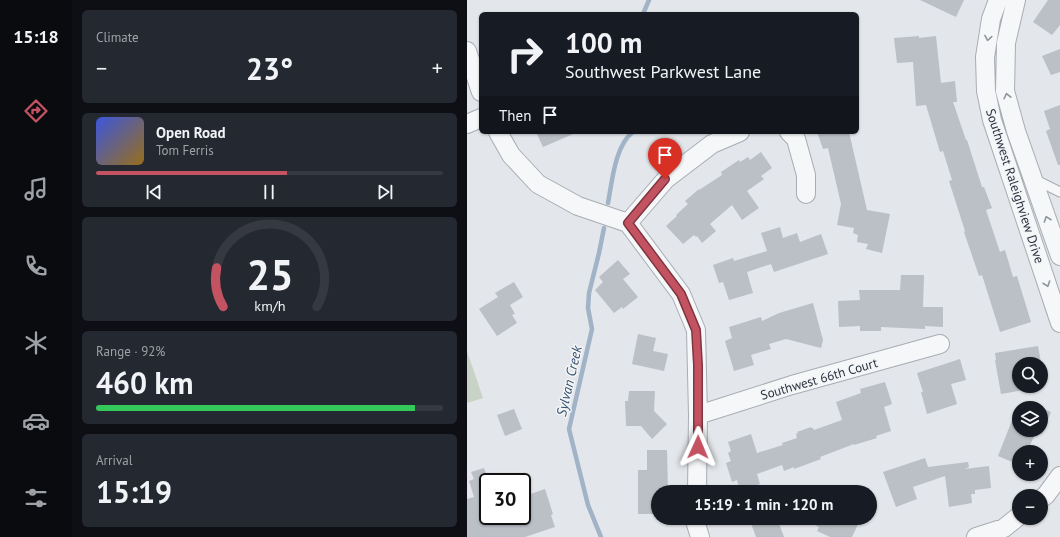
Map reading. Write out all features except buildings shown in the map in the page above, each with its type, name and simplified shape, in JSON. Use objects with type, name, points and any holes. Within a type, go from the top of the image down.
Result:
[{"type":"street","name":"Southwest Raleighview Drive","points":[[998,0],[991,19],[985,57],[986,91],[992,120],[1060,323]]},
{"type":"street","name":"Southwest Raleighview Drive","points":[[1016,0],[1006,43],[1005,91],[1016,131],[1060,256]]},
{"type":"street","points":[[467,51],[479,86]]},
{"type":"street","points":[[467,124],[479,119]]},
{"type":"street","points":[[499,134],[511,155],[538,184],[578,206],[628,223],[681,294],[696,330],[698,415],[697,485]]},
{"type":"street","points":[[628,223],[665,179],[712,144],[735,134]]},
{"type":"street","points":[[791,134],[796,139],[806,176],[806,194]]},
{"type":"street","name":"Southwest 66th Court","points":[[698,415],[792,385],[940,344]]},
{"type":"street","points":[[1048,492],[1060,476]]},
{"type":"street","points":[[976,537],[1004,528],[1012,522]]},
{"type":"street","points":[[696,525],[700,537]]},
{"type":"lane","points":[[1033,178],[1060,192]]},
{"type":"green space","points":[[467,351],[483,398],[467,403]]},
{"type":"waterway","name":"Sylvan Creek","points":[[644,12],[649,0]]},
{"type":"waterway","name":"Sylvan Creek","points":[[608,203],[615,164],[622,146],[631,134]]},
{"type":"waterway","name":"Sylvan Creek","points":[[601,537],[588,505],[569,429],[592,329],[588,308],[589,293],[604,228]]},
{"type":"route","points":[[665,179],[628,223],[681,294],[696,330],[698,365],[698,447]]}]
